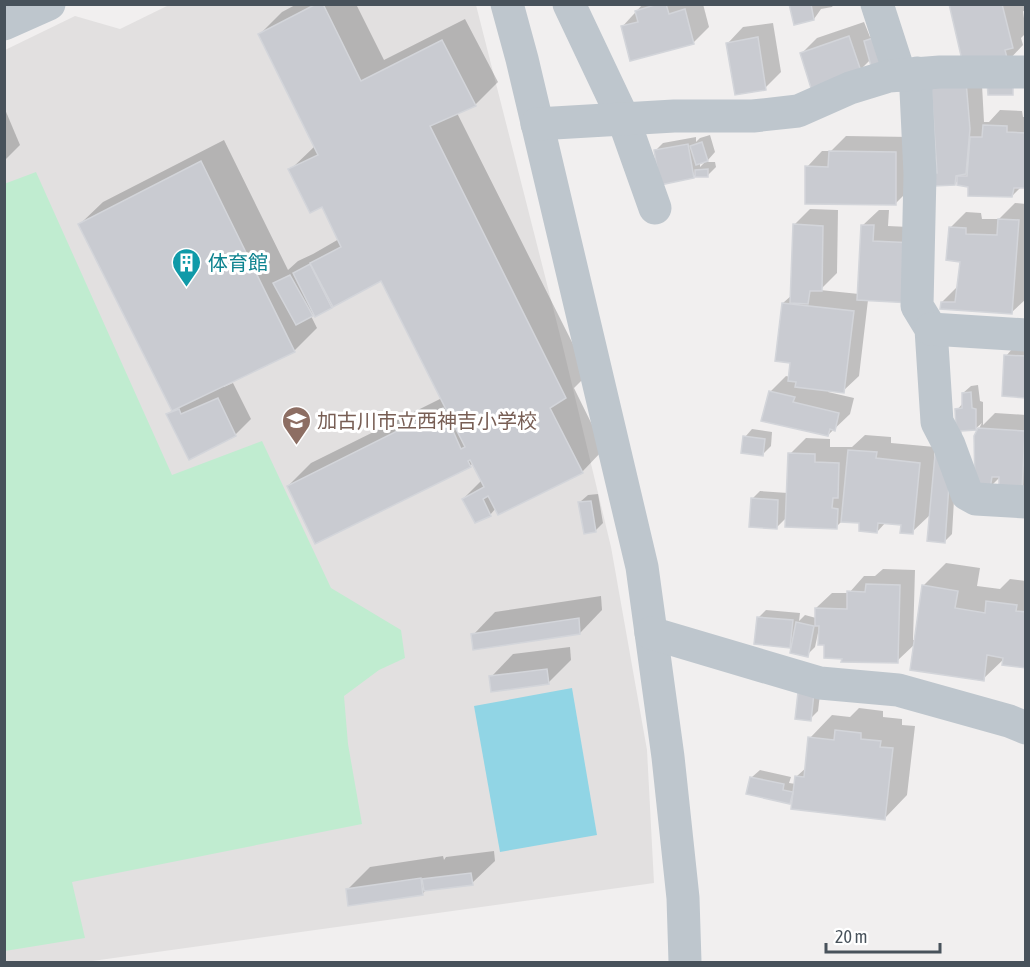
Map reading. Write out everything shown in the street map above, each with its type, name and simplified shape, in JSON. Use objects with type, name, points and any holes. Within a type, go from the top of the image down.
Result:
[{"type":"street","points":[[4,24],[49,4]]},
{"type":"street","points":[[507,4],[642,567],[680,863],[685,963]]},
{"type":"street","points":[[570,4],[623,118],[655,208]]},
{"type":"street","points":[[878,4],[916,92],[920,174],[917,306],[931,329],[937,422],[949,445],[967,494],[976,499],[1026,502]]},
{"type":"street","points":[[537,124],[674,116],[753,116],[798,111],[870,81],[908,74],[1026,72]]},
{"type":"street","points":[[931,329],[1026,335]]},
{"type":"street","points":[[651,633],[820,683],[898,690],[1009,721],[1026,728]]},
{"type":"shaded area","name":"加古川市立西神吉小学校","points":[[169,5],[476,5],[611,547],[647,750],[654,883],[85,962],[5,962],[5,50],[75,16],[120,29]]},
{"type":"green space","points":[[36,172],[172,475],[262,441],[331,588],[401,630],[405,658],[379,670],[344,696],[348,744],[362,824],[72,882],[85,938],[5,951],[4,184]]},
{"type":"water","points":[[572,688],[597,835],[500,852],[474,706]]},
{"type":"building","points":[[316,4],[323,4],[361,81],[442,40],[476,106],[430,126],[566,398],[550,408],[583,473],[498,515],[488,496],[483,499],[491,516],[475,523],[462,499],[484,487],[470,460],[468,461],[471,467],[315,544],[287,486],[443,408],[461,449],[465,447],[381,281],[333,307],[310,263],[341,247],[322,207],[310,213],[288,169],[318,155],[258,34]]},
{"type":"building","points":[[666,4],[669,14],[685,9],[694,44],[630,61],[621,26],[638,22],[635,11]]},
{"type":"building","points":[[789,4],[811,4],[814,20],[794,25]]},
{"type":"building","points":[[949,4],[1002,4],[1013,48],[1005,50],[1008,62],[962,60]]},
{"type":"building","points":[[849,36],[861,71],[811,88],[800,53]]},
{"type":"building","points":[[758,37],[766,90],[735,95],[726,43]]},
{"type":"building","points":[[876,37],[883,62],[871,66],[864,41]]},
{"type":"building","points":[[966,81],[970,129],[966,174],[956,176],[955,185],[934,186],[934,174],[937,173],[931,83]]},
{"type":"building","points":[[987,82],[1013,82],[1013,95],[988,95]]},
{"type":"building","points":[[983,125],[1007,126],[1007,132],[1026,133],[1026,188],[1014,188],[1012,197],[968,196],[968,187],[957,185],[957,176],[967,176],[970,137],[982,137]]},
{"type":"building","points":[[702,142],[708,161],[696,165],[690,146]]},
{"type":"building","points":[[688,144],[694,178],[660,185],[654,150]]},
{"type":"building","points":[[829,151],[896,152],[896,205],[805,204],[805,166],[828,167]]},
{"type":"building","name":"体育館","points":[[201,161],[295,352],[172,411],[78,224]]},
{"type":"building","points":[[708,169],[708,177],[695,177],[695,170]]},
{"type":"building","points":[[998,219],[1019,220],[1012,314],[940,309],[941,302],[955,302],[960,262],[946,260],[949,227],[966,228],[966,234],[997,235]]},
{"type":"building","points":[[793,224],[823,226],[822,291],[810,291],[808,304],[790,303]]},
{"type":"building","points":[[861,225],[874,225],[873,241],[915,243],[912,303],[857,300]]},
{"type":"building","points":[[310,264],[332,308],[315,317],[293,273]]},
{"type":"building","points":[[290,275],[313,316],[296,325],[273,283]]},
{"type":"building","points":[[782,303],[854,311],[844,393],[795,387],[796,382],[788,381],[790,363],[775,361]]},
{"type":"building","points":[[1004,355],[1026,356],[1026,398],[1002,396]]},
{"type":"building","points":[[769,391],[795,397],[793,402],[839,413],[835,431],[830,429],[828,436],[761,421]]},
{"type":"building","points":[[971,392],[972,408],[976,409],[976,430],[961,431],[961,435],[956,429],[955,409],[962,408],[962,393]]},
{"type":"building","points":[[218,398],[236,436],[189,460],[166,414],[179,409],[181,414]]},
{"type":"building","points":[[978,428],[1025,431],[1022,490],[999,489],[999,477],[992,477],[990,489],[975,484],[974,436]]},
{"type":"building","points":[[743,436],[765,439],[763,456],[741,453]]},
{"type":"building","points":[[848,450],[877,452],[876,458],[920,463],[913,534],[900,533],[901,525],[878,523],[877,533],[859,531],[859,523],[841,522]]},
{"type":"building","points":[[788,453],[815,454],[815,462],[839,463],[838,498],[833,498],[832,508],[838,509],[837,529],[785,527]]},
{"type":"building","points":[[935,455],[951,456],[945,543],[927,541]]},
{"type":"building","points":[[751,498],[778,500],[777,529],[749,527]]},
{"type":"building","points":[[591,501],[596,532],[584,534],[578,502]]},
{"type":"building","points":[[866,584],[900,585],[898,663],[841,662],[842,659],[824,658],[824,645],[818,645],[819,626],[815,626],[815,608],[847,609],[847,591],[865,592]]},
{"type":"building","points":[[922,585],[958,591],[955,608],[985,613],[986,601],[1017,605],[1016,611],[1026,612],[1026,668],[1002,665],[1003,658],[987,655],[984,681],[910,670]]},
{"type":"building","points":[[757,617],[793,620],[790,648],[754,644]]},
{"type":"building","points":[[579,618],[580,634],[473,650],[471,634]]},
{"type":"building","points":[[796,622],[814,626],[808,657],[790,653]]},
{"type":"building","points":[[547,669],[549,684],[491,692],[489,676]]},
{"type":"building","points":[[798,692],[814,693],[811,721],[795,719]]},
{"type":"building","points":[[835,730],[861,733],[861,739],[881,741],[880,747],[893,748],[885,820],[791,809],[795,776],[804,777],[808,737],[834,740]]},
{"type":"building","points":[[750,777],[784,784],[783,790],[793,792],[790,804],[746,794]]},
{"type":"building","points":[[471,873],[473,885],[424,891],[422,879]]},
{"type":"building","points":[[421,878],[423,895],[348,906],[346,889]]},
{"type":"place","name":"体育館","points":[[187,288]]},
{"type":"place","name":"加古川市立西神吉小学校","points":[[296,446]]}]
